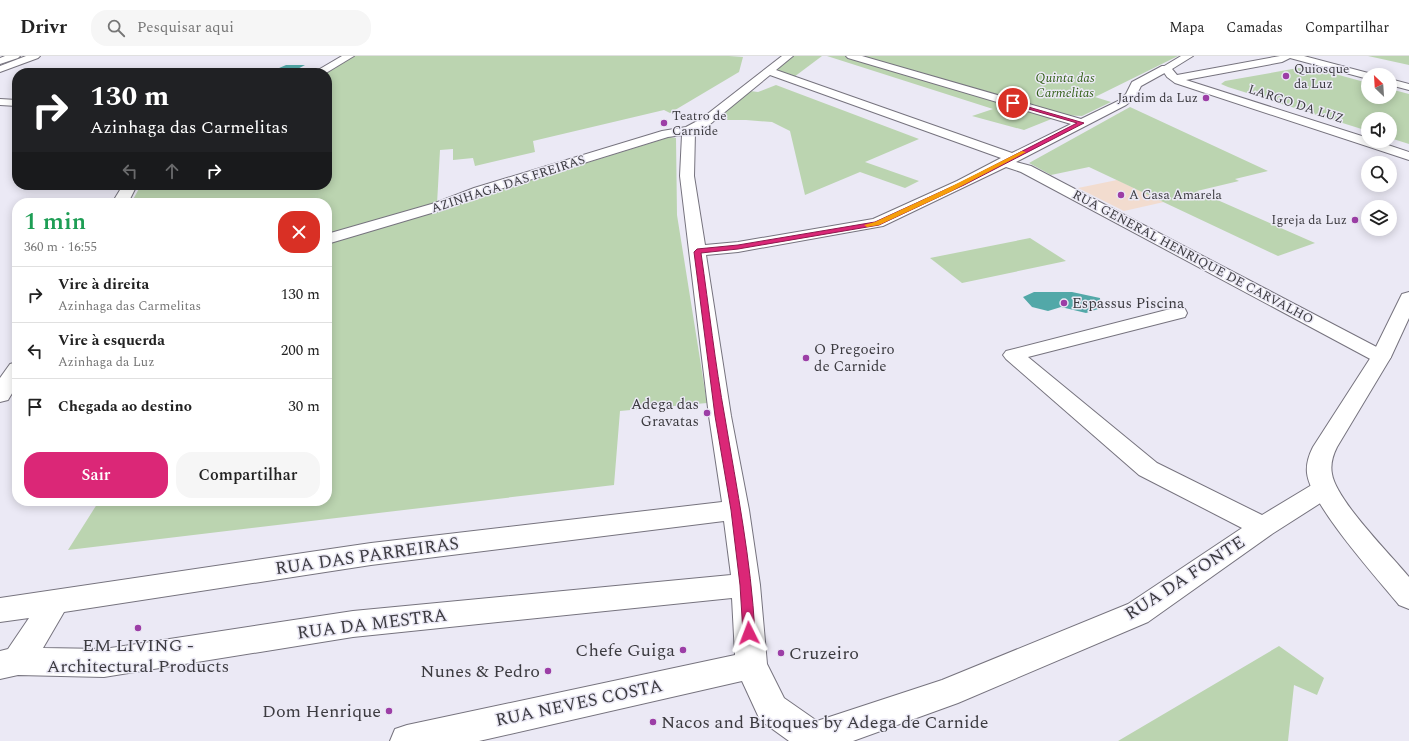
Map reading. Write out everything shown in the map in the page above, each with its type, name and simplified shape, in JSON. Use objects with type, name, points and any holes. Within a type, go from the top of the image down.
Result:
[{"type":"street","points":[[0,61],[15,56]]},
{"type":"street","points":[[0,69],[35,56]]},
{"type":"street","points":[[327,68],[349,56]]},
{"type":"street","name":"AZINHAGA DAS FREIRAS","points":[[332,238],[440,206],[486,189],[666,134],[689,130],[705,122],[788,56]]},
{"type":"street","points":[[851,56],[1081,123]]},
{"type":"street","points":[[697,252],[738,247],[877,223],[962,184],[1122,103],[1131,96],[1136,84],[1188,56]]},
{"type":"street","name":"LARGO DA LUZ","points":[[1174,79],[1282,59],[1286,56]]},
{"type":"street","points":[[1293,56],[1361,74]]},
{"type":"street","points":[[1166,68],[1169,75],[1174,79]]},
{"type":"street","name":"RUA GENERAL HENRIQUE DE CARVALHO","points":[[768,71],[1008,160],[1381,357]]},
{"type":"street","points":[[1136,84],[1174,79]]},
{"type":"street","name":"LARGO DA LUZ","points":[[1174,79],[1409,156]]},
{"type":"street","points":[[1397,83],[1409,86]]},
{"type":"street","points":[[0,102],[12,103]]},
{"type":"street","points":[[689,130],[687,176],[720,416],[736,510],[746,585],[751,665],[772,710],[816,740]]},
{"type":"street","points":[[1409,298],[1381,357],[1322,452],[1319,473],[1324,489],[1343,517],[1409,596]]},
{"type":"street","points":[[1178,313],[1013,355],[1148,469],[1263,527]]},
{"type":"street","points":[[0,395],[12,376]]},
{"type":"street","name":"RUA DA FONTE","points":[[816,740],[947,693],[1138,613],[1263,527],[1324,489]]},
{"type":"street","name":"RUA DAS PARREIRAS","points":[[0,610],[371,554],[736,510]]},
{"type":"street","name":"RUA DA MESTRA","points":[[9,663],[104,664],[353,624],[746,585]]},
{"type":"street","points":[[9,663],[55,602]]},
{"type":"street","name":"RUA NEVES COSTA","points":[[407,741],[751,665]]},
{"type":"shaded area","points":[[286,65],[305,65],[299,68],[279,68]]},
{"type":"shaded area","name":"A Casa Amarela","points":[[1117,180],[1164,202],[1124,211],[1078,188]]},
{"type":"shaded area","name":"Espassus Piscina","points":[[1034,292],[1072,292],[1100,298],[1101,308],[1086,313],[1061,307],[1048,311],[1032,307],[1023,297]]},
{"type":"green space","points":[[355,56],[743,57],[739,72],[670,113],[664,110],[533,141],[535,152],[475,166],[473,158],[453,160],[453,149],[440,150],[437,204],[332,236],[332,198],[134,198],[138,190],[332,190],[332,68]]},
{"type":"green space","points":[[794,56],[822,56],[794,77],[775,71]]},
{"type":"green space","points":[[827,56],[846,56],[1054,118],[1024,130],[972,116],[993,109]]},
{"type":"green space","name":"Quinta das Carmelitas","points":[[859,56],[1178,56],[1095,97],[1111,102],[1082,116],[1061,115]]},
{"type":"green space","points":[[1368,56],[1409,56],[1409,65]]},
{"type":"green space","points":[[1298,68],[1317,69],[1361,81],[1361,104],[1397,104],[1397,91],[1409,94],[1409,144],[1397,140],[1397,112],[1361,112],[1361,129],[1221,84],[1225,81]]},
{"type":"green space","points":[[776,85],[919,139],[865,162],[919,181],[905,188],[860,172],[805,195],[790,131],[772,122],[715,120],[750,91],[758,92]]},
{"type":"green space","points":[[1130,107],[1268,171],[1235,179],[1239,181],[1197,191],[1315,243],[1278,256],[1089,167],[1051,175],[1029,163]]},
{"type":"green space","points":[[670,137],[676,138],[677,215],[707,403],[620,411],[614,485],[68,550],[96,506],[332,506],[332,240],[344,238]]},
{"type":"green space","points":[[1030,238],[1066,261],[962,283],[930,258]]},
{"type":"green space","points":[[1279,646],[1324,678],[1317,695],[1294,685],[1288,741],[1118,741]]},
{"type":"slow traffic","points":[[867,225],[877,223],[962,184],[1024,152]]},
{"type":"place","name":"Quiosque da Luz","points":[[1286,76]]},
{"type":"place","name":"Jardim da Luz","points":[[1206,98]]},
{"type":"place","name":"Teatro de Carnide","points":[[664,123]]},
{"type":"place","name":"A Casa Amarela","points":[[1121,195]]},
{"type":"place","name":"Igreja da Luz","points":[[1355,220]]},
{"type":"place","name":"Espassus Piscina","points":[[1064,303]]},
{"type":"place","name":"O Pregoeiro de Carnide","points":[[806,358]]},
{"type":"place","name":"Adega das Gravatas","points":[[707,413]]},
{"type":"place","name":"EM LIVING - Architectural Products","points":[[138,628]]},
{"type":"place","name":"Chefe Guiga","points":[[683,650]]},
{"type":"place","name":"Cruzeiro","points":[[781,653]]},
{"type":"place","name":"Nunes & Pedro","points":[[548,671]]},
{"type":"place","name":"Dom Henrique","points":[[389,711]]},
{"type":"place","name":"Nacos and Bitoques by Adega de Carnide","points":[[653,722]]},
{"type":"route","points":[[749,633],[746,585],[736,510],[720,416],[697,252],[738,247],[877,223],[962,184],[1081,123],[1013,103]]}]
